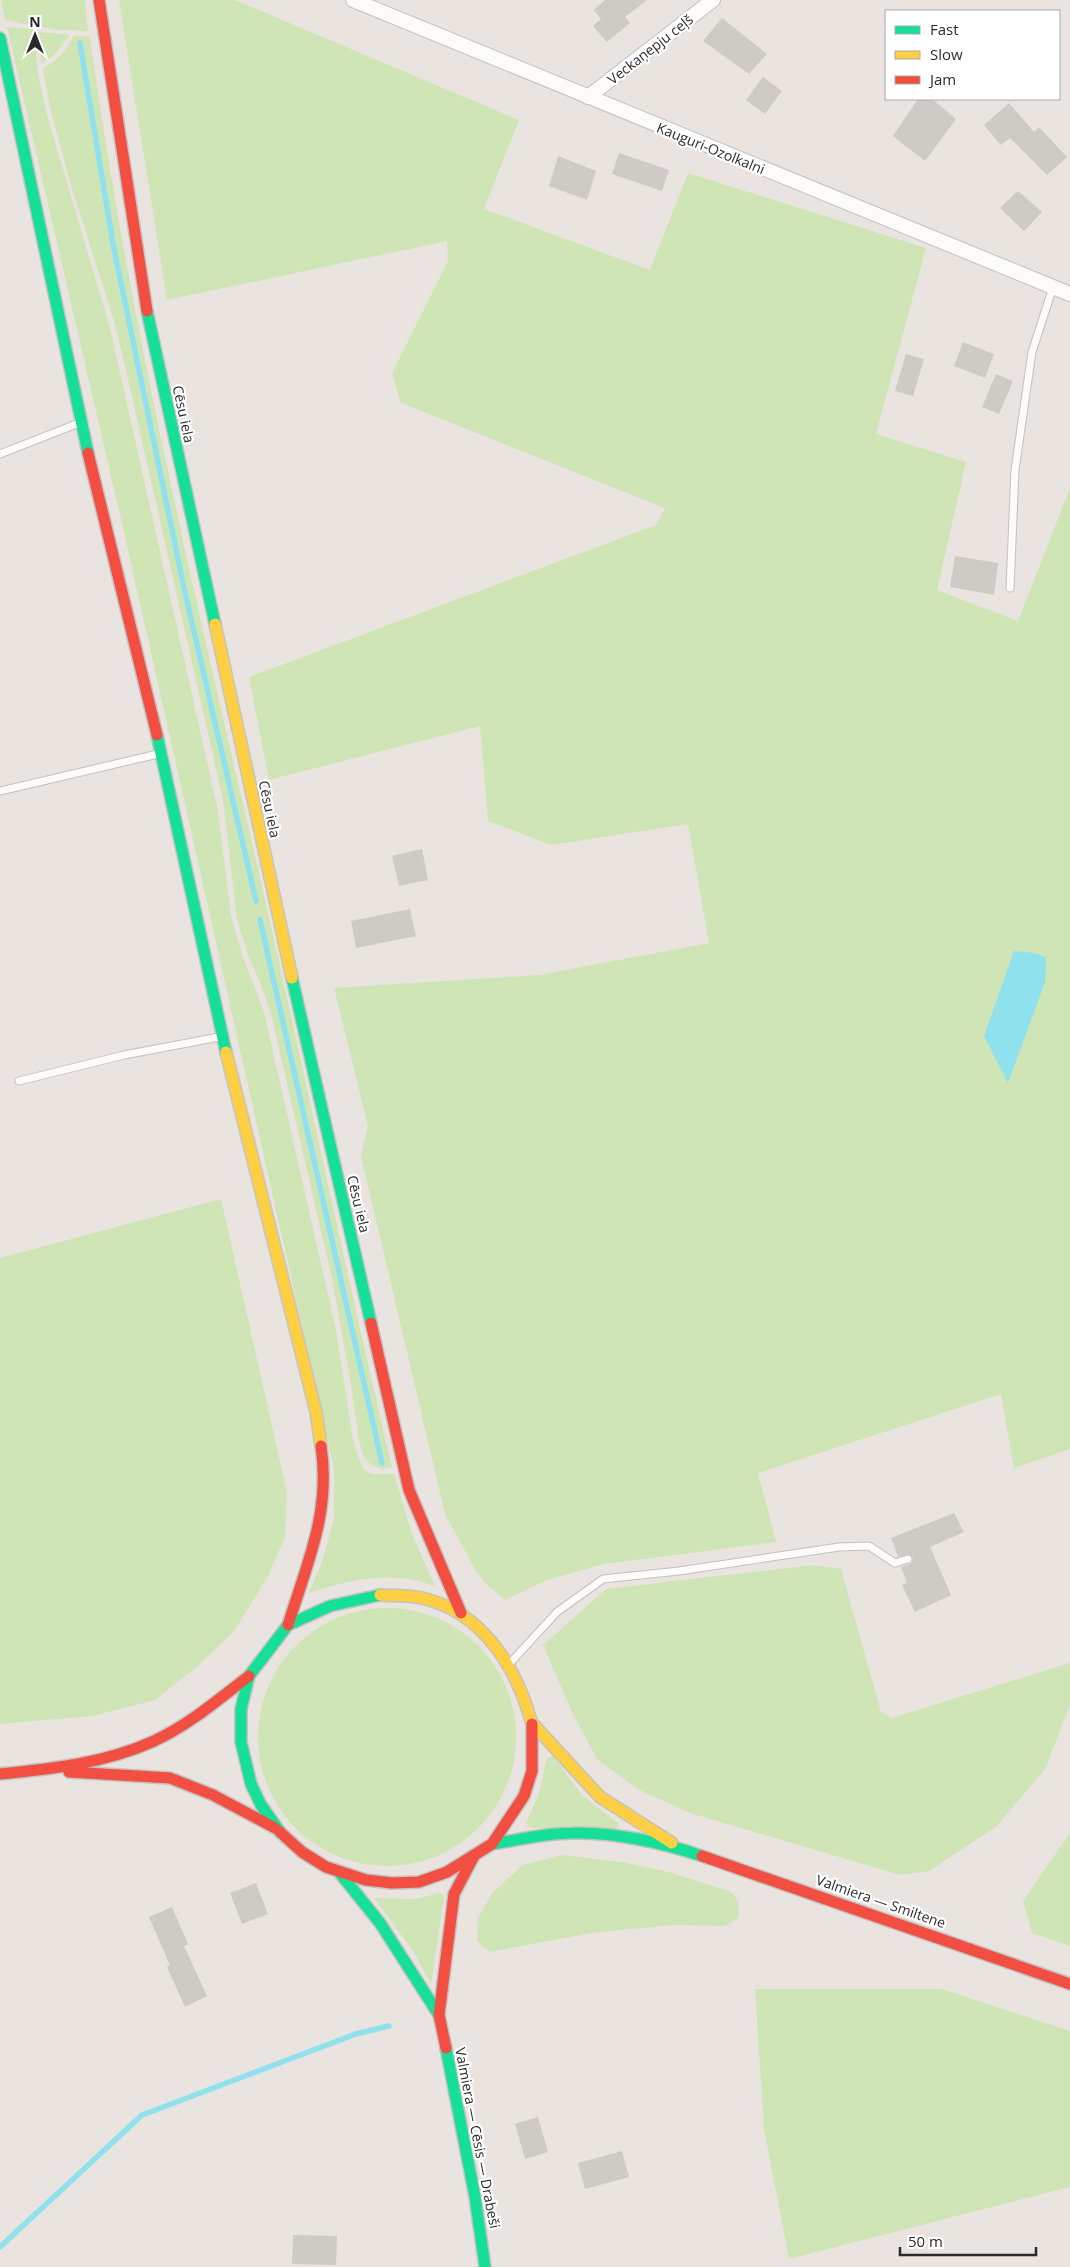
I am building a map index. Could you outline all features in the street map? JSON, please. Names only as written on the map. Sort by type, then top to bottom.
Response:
[{"type":"main road","name":"Cēsu iela","points":[[99,0],[142,287],[276,908],[409,1490],[461,1613]]},
{"type":"main road","points":[[0,38],[81,422],[161,753],[222,1036],[316,1412],[323,1458],[323,1504],[313,1553],[288,1625],[249,1676],[198,1715],[154,1741],[116,1754],[43,1770],[0,1774]]},
{"type":"main road","points":[[43,1770],[170,1778],[213,1796],[275,1828],[302,1852],[326,1867],[366,1880],[392,1883],[419,1882],[447,1872],[492,1844],[524,1796],[532,1771],[532,1723],[509,1664],[486,1634],[461,1613],[422,1598],[380,1595],[330,1606],[288,1625]]},
{"type":"main road","points":[[249,1676],[241,1709],[241,1742],[251,1784],[275,1828]]},
{"type":"main road","name":"Valmiera — Smiltene","points":[[532,1723],[600,1797],[682,1849]]},
{"type":"main road","name":"Valmiera — Smiltene","points":[[492,1844],[571,1833],[602,1834],[682,1849],[1070,1984]]},
{"type":"main road","points":[[439,2015],[454,1894],[475,1855]]},
{"type":"main road","points":[[339,1872],[389,1934],[439,2015]]},
{"type":"main road","name":"Valmiera — Cēsis — Drabeši","points":[[439,2015],[475,2198],[485,2267]]},
{"type":"street","name":"Kauguri-Ozolkalni","points":[[353,0],[588,98],[1070,294]]},
{"type":"street","name":"Veckaņepju ceļš","points":[[588,98],[713,0]]},
{"type":"lane","points":[[1010,588],[1016,460],[1032,352],[1053,287]]},
{"type":"lane","points":[[0,454],[81,422]]},
{"type":"lane","points":[[0,790],[161,753]]},
{"type":"lane","points":[[18,1081],[124,1055],[222,1036]]},
{"type":"lane","points":[[509,1664],[557,1612],[603,1579],[753,1561],[839,1547],[869,1546],[895,1563],[908,1560]]},
{"type":"green space","points":[[1,0],[85,0],[88,31],[57,30],[5,20]]},
{"type":"green space","points":[[119,0],[235,0],[519,120],[484,209],[650,270],[688,173],[926,248],[876,434],[966,462],[937,590],[1018,621],[1070,488],[1070,1449],[1014,1468],[1001,1394],[758,1473],[776,1542],[604,1564],[547,1580],[505,1600],[485,1583],[476,1571],[445,1514],[361,1156],[368,1126],[334,988],[539,975],[709,943],[688,824],[551,845],[488,821],[480,726],[269,780],[249,677],[656,525],[665,508],[401,403],[392,373],[448,261],[447,241],[167,300]]},
{"type":"green space","points":[[7,27],[34,29],[38,74],[47,115],[110,328],[218,811],[231,916],[243,957],[264,1012],[336,1330],[353,1440],[362,1468],[371,1474],[394,1474],[412,1534],[435,1586],[404,1578],[388,1577],[356,1580],[309,1593],[322,1562],[334,1519],[334,1469],[126,541]]},
{"type":"green space","points":[[39,32],[70,35],[54,55],[41,64]]},
{"type":"green space","points":[[74,35],[90,37],[124,251],[144,357],[189,569],[392,1467],[383,1469],[372,1466],[364,1457],[359,1441],[332,1279],[271,1014],[249,958],[237,919],[223,800],[130,388],[115,324],[70,182],[50,108],[43,69],[61,55]]},
{"type":"green space","points":[[221,1199],[287,1493],[285,1537],[269,1574],[235,1630],[197,1667],[155,1700],[93,1716],[0,1724],[0,1258]]},
{"type":"green space","points":[[815,1565],[841,1569],[881,1712],[891,1718],[1070,1663],[1070,1705],[1045,1769],[997,1826],[929,1871],[900,1875],[690,1813],[637,1789],[597,1759],[572,1712],[543,1645],[606,1589]]},
{"type":"green space","points":[[387,1608],[412,1611],[448,1623],[469,1637],[487,1655],[501,1676],[506,1688],[513,1712],[516,1737],[513,1762],[501,1798],[487,1819],[469,1837],[448,1851],[436,1856],[412,1863],[387,1866],[362,1863],[326,1851],[305,1837],[287,1819],[273,1798],[268,1786],[261,1762],[258,1737],[261,1712],[273,1676],[287,1655],[305,1637],[326,1623],[338,1618],[362,1611]]},
{"type":"green space","points":[[553,1756],[582,1795],[619,1824],[616,1829],[530,1828],[526,1823],[539,1793],[547,1758]]},
{"type":"green space","points":[[1070,1833],[1070,1946],[1032,1933],[1023,1901]]},
{"type":"green space","points":[[561,1855],[621,1862],[669,1872],[731,1892],[739,1902],[738,1918],[725,1926],[672,1925],[591,1933],[489,1952],[477,1941],[478,1918],[493,1892],[523,1865]]},
{"type":"green space","points":[[439,1893],[444,1898],[431,1984],[413,1951],[374,1898],[416,1899]]},
{"type":"green space","points":[[755,1989],[942,1989],[1070,2031],[1070,2187],[789,2259],[764,2129]]},
{"type":"water","points":[[1014,951],[1036,953],[1046,958],[1045,982],[1008,1083],[984,1036]]},
{"type":"building","points":[[605,0],[647,0],[625,17],[630,23],[607,42],[593,26],[601,19],[594,10]]},
{"type":"building","points":[[722,18],[767,54],[749,74],[703,41]]},
{"type":"building","points":[[763,77],[782,91],[765,114],[746,100]]},
{"type":"building","points":[[917,100],[933,100],[956,119],[925,161],[893,136]]},
{"type":"building","points":[[1009,103],[1034,132],[1039,127],[1067,157],[1047,175],[1010,138],[1001,145],[984,125]]},
{"type":"building","points":[[619,153],[669,170],[662,191],[612,174]]},
{"type":"building","points":[[558,156],[596,171],[587,200],[549,186]]},
{"type":"building","points":[[1018,191],[1042,212],[1024,231],[1000,208]]},
{"type":"building","points":[[963,342],[994,354],[985,378],[954,366]]},
{"type":"building","points":[[906,354],[924,359],[913,396],[895,391]]},
{"type":"building","points":[[996,374],[1013,381],[999,414],[982,407]]},
{"type":"building","points":[[955,556],[998,563],[994,595],[950,587]]},
{"type":"building","points":[[422,849],[428,880],[399,886],[392,856]]},
{"type":"building","points":[[410,909],[416,936],[356,948],[351,921]]},
{"type":"building","points":[[954,1513],[964,1532],[930,1547],[951,1595],[915,1612],[902,1585],[907,1583],[901,1567],[912,1563],[913,1557],[909,1554],[898,1557],[891,1538]]},
{"type":"building","points":[[256,1883],[268,1914],[242,1924],[230,1893]]},
{"type":"building","points":[[172,1907],[188,1944],[184,1946],[207,1996],[185,2007],[167,1967],[170,1965],[149,1917]]},
{"type":"building","points":[[538,2117],[548,2152],[525,2159],[515,2124]]},
{"type":"building","points":[[622,2151],[629,2177],[585,2189],[578,2163]]},
{"type":"building","points":[[293,2235],[337,2236],[336,2265],[292,2264]]},
{"type":"waterway","points":[[80,43],[113,244],[184,588],[256,901]]},
{"type":"waterway","points":[[260,920],[382,1463]]},
{"type":"waterway","points":[[0,2247],[142,2115],[356,2034],[389,2026]]},
{"type":"traffic: fast","points":[[0,38],[88,453]]},
{"type":"traffic: fast","points":[[147,311],[215,624]]},
{"type":"traffic: fast","points":[[157,735],[226,1052]]},
{"type":"traffic: fast","points":[[292,978],[371,1323]]},
{"type":"traffic: fast","points":[[280,1832],[261,1805],[251,1784],[241,1742],[241,1709],[249,1676],[288,1625],[330,1606],[380,1595]]},
{"type":"traffic: fast","points":[[492,1844],[553,1834],[589,1833],[639,1839],[702,1856]]},
{"type":"traffic: fast","points":[[339,1872],[380,1923],[439,2015]]},
{"type":"traffic: fast","points":[[446,2048],[475,2197],[485,2267]]},
{"type":"traffic: slow","points":[[215,624],[292,978]]},
{"type":"traffic: slow","points":[[226,1052],[316,1412],[321,1446]]},
{"type":"traffic: slow","points":[[380,1595],[417,1597],[444,1605],[480,1629],[507,1663],[517,1683],[532,1724]]},
{"type":"traffic: slow","points":[[532,1723],[600,1797],[672,1843]]},
{"type":"traffic: jam","points":[[99,0],[147,311]]},
{"type":"traffic: jam","points":[[88,453],[157,735]]},
{"type":"traffic: jam","points":[[371,1323],[409,1490],[461,1613]]},
{"type":"traffic: jam","points":[[288,1625],[309,1559],[320,1516],[323,1494],[321,1446]]},
{"type":"traffic: jam","points":[[0,1774],[78,1764],[136,1749],[167,1735],[203,1711],[249,1676]]},
{"type":"traffic: jam","points":[[280,1832],[302,1852],[326,1867],[366,1880],[392,1883],[419,1882],[447,1872],[492,1844],[524,1796],[532,1771],[532,1724]]},
{"type":"traffic: jam","points":[[69,1772],[170,1778],[213,1795],[275,1828]]},
{"type":"traffic: jam","points":[[446,2048],[439,2015],[454,1894],[474,1856]]},
{"type":"traffic: jam","points":[[702,1856],[1070,1984]]}]
